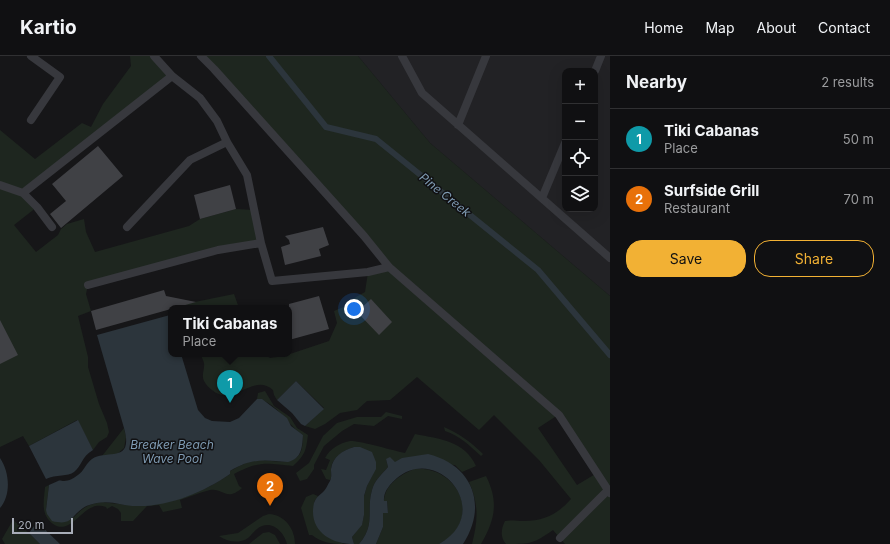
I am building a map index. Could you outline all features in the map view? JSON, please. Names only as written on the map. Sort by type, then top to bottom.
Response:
[{"type":"lane","points":[[31,56],[60,77],[32,120]]},
{"type":"lane","points":[[154,56],[172,76],[200,98],[217,121],[227,142],[247,175],[261,243],[272,281],[368,272],[389,267]]},
{"type":"lane","points":[[201,56],[364,236],[389,267],[559,415],[609,491],[560,538]]},
{"type":"lane","points":[[402,56],[422,93],[610,258]]},
{"type":"lane","points":[[458,125],[486,56]]},
{"type":"lane","points":[[597,68],[602,56]]},
{"type":"lane","points":[[23,193],[172,76]]},
{"type":"lane","points":[[127,227],[190,160],[227,142]]},
{"type":"lane","points":[[542,198],[562,150]]},
{"type":"lane","points":[[0,185],[23,193],[37,207],[52,227]]},
{"type":"lane","points":[[0,191],[10,188]]},
{"type":"lane","points":[[88,285],[218,250],[261,243]]},
{"type":"shaded area","points":[[130,56],[154,56],[172,76],[23,193],[37,207],[14,225],[36,252],[58,235],[61,229],[67,224],[84,219],[86,232],[95,252],[189,226],[200,219],[236,209],[254,210],[261,243],[88,285],[86,294],[91,311],[78,316],[88,357],[88,367],[99,404],[107,423],[109,432],[107,437],[99,442],[93,450],[77,420],[29,446],[23,436],[0,447],[0,130],[35,159],[82,123],[91,127],[103,104],[131,66]]},
{"type":"shaded area","points":[[201,56],[358,56],[430,143],[610,296],[610,544],[565,544],[553,530],[536,541],[521,544],[506,544],[502,533],[505,521],[531,521],[550,516],[561,509],[571,499],[539,460],[494,415],[479,430],[417,377],[390,400],[367,401],[357,410],[340,413],[315,429],[305,426],[324,408],[296,381],[277,400],[273,390],[265,386],[258,385],[228,395],[220,394],[211,389],[203,379],[204,363],[202,357],[292,357],[292,353],[329,341],[337,323],[334,311],[348,305],[347,302],[365,292],[368,272],[388,267]],"holes":[[[558,415],[597,473],[577,485],[538,428]]]},
{"type":"shaded area","points":[[358,56],[610,56],[610,296],[430,143]]},
{"type":"shaded area","points":[[234,294],[238,305],[185,305]]},
{"type":"shaded area","points":[[265,391],[274,406],[290,417],[297,428],[308,435],[304,452],[293,466],[262,464],[250,467],[234,474],[239,486],[242,488],[237,492],[225,494],[215,490],[206,491],[180,500],[182,508],[163,512],[159,505],[147,506],[133,521],[121,521],[121,513],[118,509],[112,506],[107,509],[106,507],[96,506],[88,509],[69,525],[64,527],[59,527],[53,524],[46,516],[44,512],[44,497],[45,487],[49,485],[46,510],[74,517],[87,506],[103,502],[137,505],[170,501],[200,491],[230,474],[230,471],[243,464],[256,460],[290,461],[296,458],[300,454],[303,435],[270,404],[257,399],[258,393]]},
{"type":"shaded area","points":[[386,412],[402,416],[402,419],[388,416],[374,426],[354,424],[342,431],[324,446],[314,465],[314,469],[307,479],[300,481],[296,473],[309,463],[323,436],[337,423],[357,417],[381,417]]},
{"type":"shaded area","points":[[444,427],[455,432],[483,454],[481,456],[460,438],[445,431]]},
{"type":"shaded area","points":[[124,428],[126,437],[124,448],[116,455],[102,456]]},
{"type":"shaded area","points":[[415,434],[451,442],[465,451],[476,466],[462,472],[455,465],[395,462],[386,459],[388,467],[376,481],[370,497],[369,524],[367,530],[359,544],[354,544],[352,537],[362,524],[364,515],[364,496],[373,474],[354,447],[341,453],[335,459],[331,466],[331,479],[326,479],[321,469],[326,470],[330,460],[325,458],[335,447],[350,441],[405,453]]},
{"type":"shaded area","points":[[414,469],[427,469],[438,473],[456,488],[461,499],[463,510],[461,521],[454,533],[439,544],[376,544],[383,527],[383,513],[388,513],[387,501],[384,502],[387,491],[394,481],[403,474]]},
{"type":"shaded area","points":[[486,476],[493,494],[494,511],[490,527],[481,544],[472,544],[476,520],[476,505],[469,482]]},
{"type":"shaded area","points":[[313,494],[318,496],[314,502],[332,539],[344,544],[327,542],[309,535],[301,508],[306,497]]},
{"type":"shaded area","points":[[269,514],[280,517],[288,524],[295,538],[295,544],[287,544],[284,536],[278,529],[271,525],[260,527],[248,538],[237,542],[226,540],[219,536],[238,533],[263,516]]},
{"type":"shaded area","points":[[13,520],[40,544],[5,544],[2,539]]},
{"type":"shaded area","points":[[269,532],[275,535],[280,544],[249,544],[263,533]]},
{"type":"water","name":"Breaker Beach Wave Pool","points":[[168,316],[168,357],[182,357],[198,410],[205,418],[212,421],[230,422],[239,418],[257,399],[262,399],[287,418],[291,426],[303,435],[302,448],[299,455],[288,462],[258,461],[245,464],[230,471],[230,474],[209,487],[173,501],[148,506],[131,506],[102,502],[85,507],[70,520],[63,522],[52,521],[46,510],[49,485],[75,477],[92,459],[98,456],[117,453],[122,451],[125,447],[126,439],[124,428],[97,335]]},
{"type":"water","points":[[296,381],[324,409],[305,426],[301,424],[292,413],[277,400]]},
{"type":"water","points":[[78,420],[93,450],[84,458],[79,467],[71,474],[54,476],[46,479],[29,446]]},
{"type":"water","points":[[354,447],[360,447],[372,452],[376,462],[376,469],[367,486],[364,496],[364,515],[362,525],[352,537],[354,544],[337,541],[323,534],[314,521],[313,513],[315,501],[325,490],[330,481],[332,464],[336,457],[342,452]]},
{"type":"water","points":[[428,454],[443,459],[456,467],[465,477],[472,489],[475,502],[474,515],[471,530],[463,544],[439,544],[455,531],[462,516],[461,500],[455,486],[444,475],[429,469],[413,470],[397,478],[392,483],[385,494],[384,501],[387,501],[388,513],[383,513],[383,527],[376,544],[359,544],[364,537],[369,524],[370,497],[374,484],[388,467],[386,459],[390,457],[395,462],[402,458]]},
{"type":"water","points":[[0,458],[6,470],[8,484],[4,503],[0,508]]},
{"type":"water","points":[[37,522],[60,544],[40,544],[29,533]]},
{"type":"building","points":[[98,146],[123,176],[61,228],[50,214],[66,201],[52,184]]},
{"type":"building","points":[[230,185],[236,209],[200,219],[194,195]]},
{"type":"building","points":[[323,227],[329,245],[319,249],[321,256],[285,265],[281,247],[290,244],[289,240],[285,236]]},
{"type":"building","points":[[164,290],[166,296],[196,302],[185,305],[168,305],[168,310],[96,330],[91,311]]},
{"type":"building","points":[[319,296],[329,329],[292,339],[292,305],[289,304]]},
{"type":"building","points":[[371,299],[392,322],[379,335],[357,312]]},
{"type":"building","points":[[0,320],[18,355],[0,364]]},
{"type":"waterway","name":"Pine Creek","points":[[269,56],[326,127],[376,139],[538,270],[610,355]]},
{"type":"place","name":"Tiki Cabanas","points":[[230,403]]},
{"type":"place","name":"Surfside Grill","points":[[270,506]]}]
